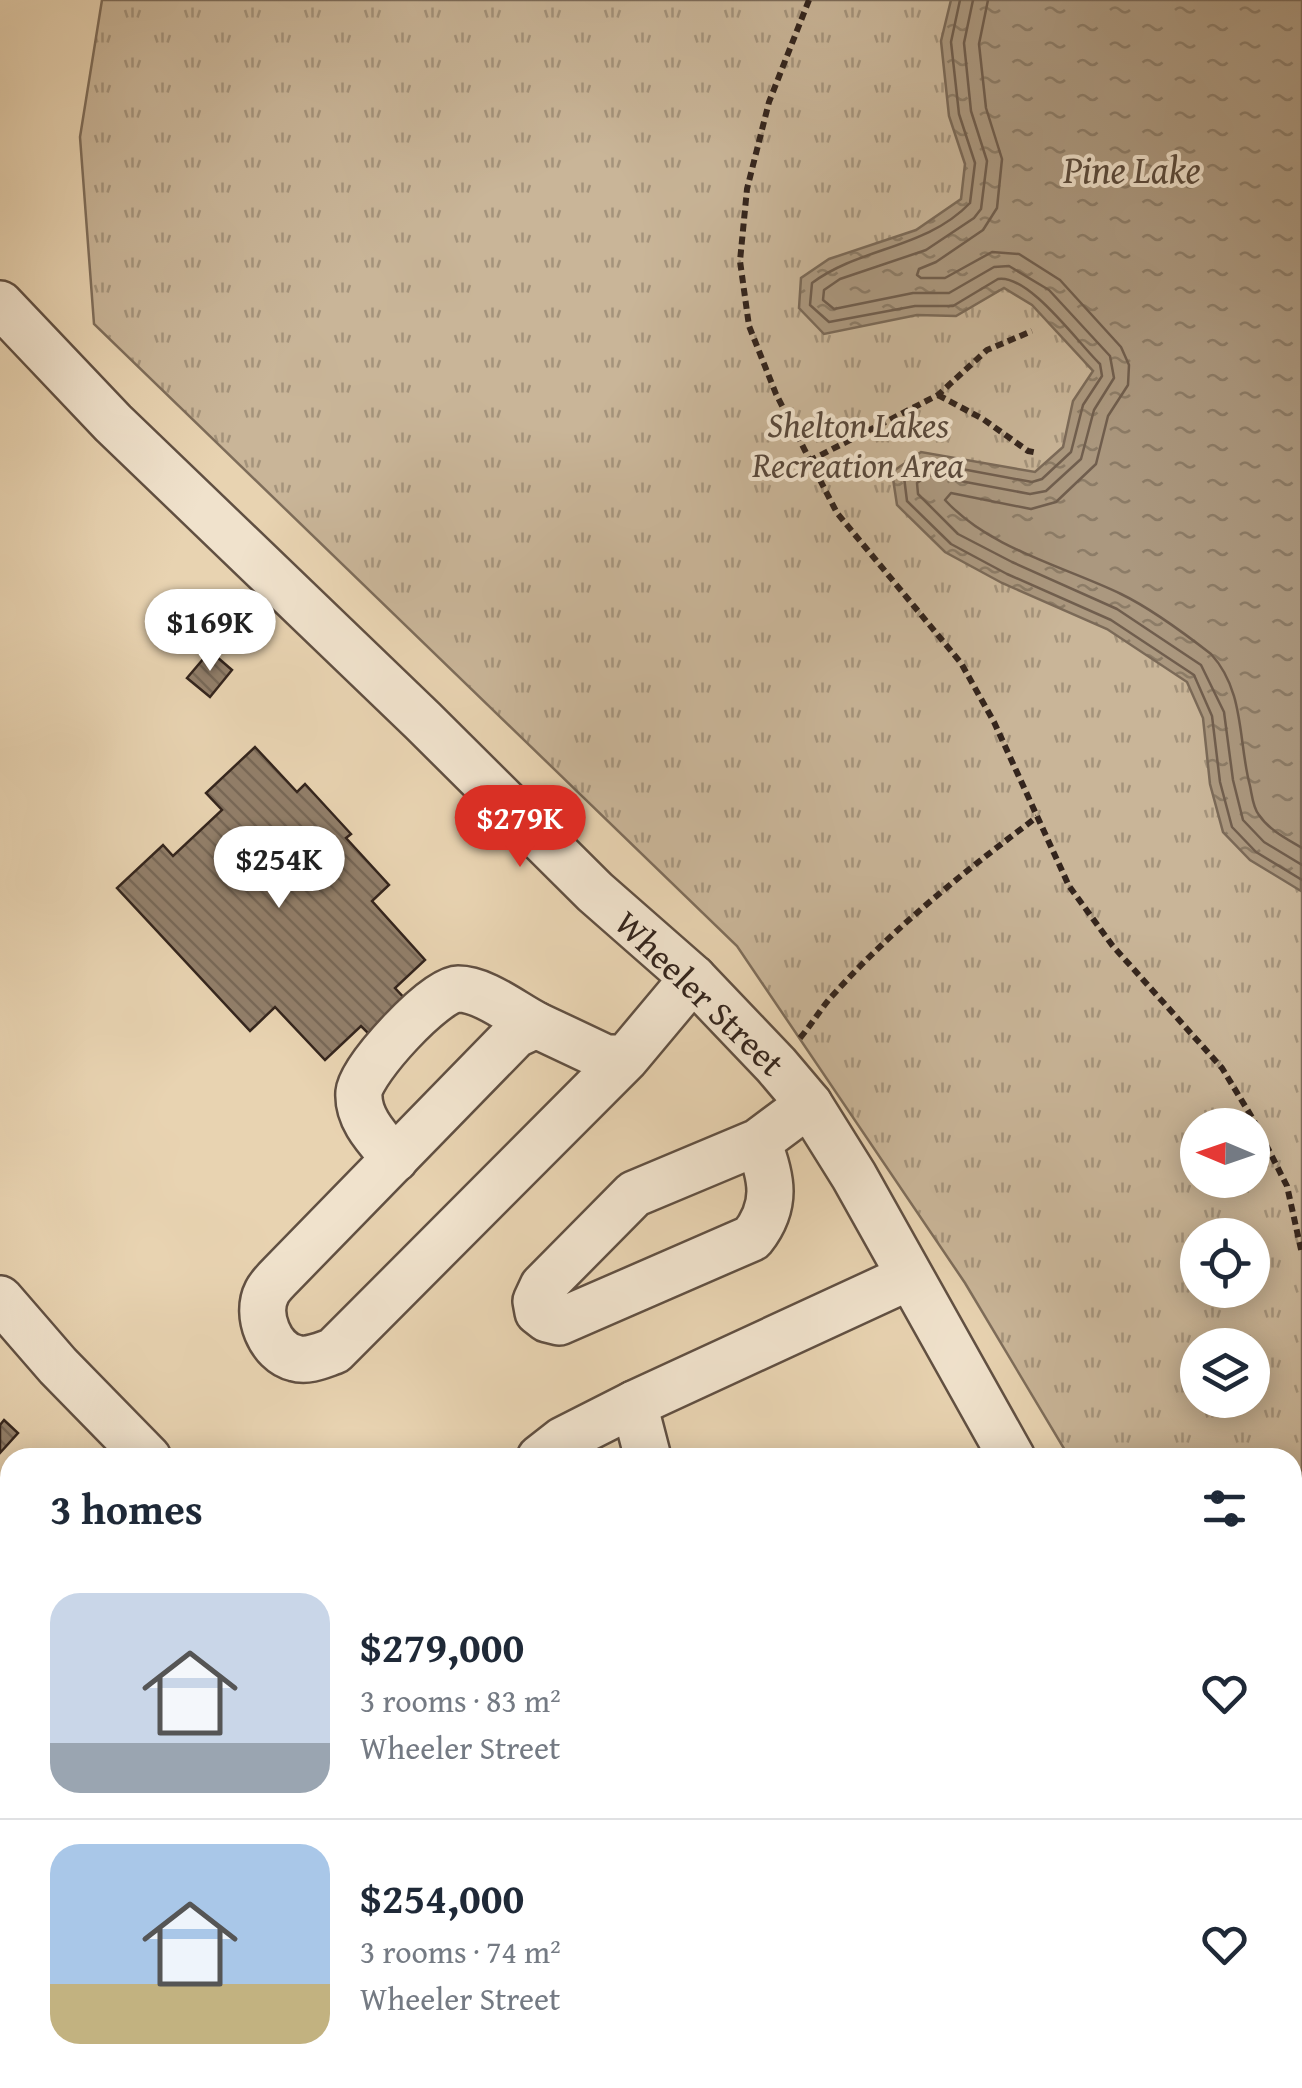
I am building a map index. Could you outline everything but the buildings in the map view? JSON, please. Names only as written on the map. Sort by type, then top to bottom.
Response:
[{"type":"street","name":"Wheeler Street","points":[[0,304],[112,423],[595,892],[693,978],[776,1065],[809,1104],[1006,1448]]},
{"type":"street","points":[[536,1025],[515,1035],[266,1294],[262,1311],[266,1328],[282,1352],[305,1360],[334,1351],[626,1058],[693,978]]},
{"type":"street","points":[[395,1159],[371,1131],[361,1110],[359,1093],[364,1074],[445,993],[458,989],[478,994],[606,1058],[626,1058]]},
{"type":"street","points":[[758,1142],[770,1172],[770,1204],[763,1224],[752,1238],[559,1322],[538,1312],[536,1300],[543,1286],[634,1194],[758,1142],[809,1104]]},
{"type":"street","points":[[552,1448],[634,1404],[909,1277]]},
{"type":"street","points":[[0,1299],[58,1366],[138,1448]]},
{"type":"street","points":[[634,1404],[645,1448]]},
{"type":"path","points":[[809,0],[769,102],[748,189],[740,261],[749,326],[776,394],[836,513],[961,663],[994,722],[1069,886],[1112,944],[1222,1068],[1254,1120],[1287,1186],[1302,1254]]},
{"type":"path","points":[[809,462],[938,395],[987,350],[1032,331]]},
{"type":"path","points":[[938,395],[983,419],[1028,451],[1038,453]]},
{"type":"path","points":[[776,1065],[831,996],[879,949],[972,866],[1037,818]]},
{"type":"green space","name":"Shelton Lakes Recreation Area","points":[[102,0],[1302,0],[1302,1448],[1064,1448],[965,1283],[737,946],[94,324],[80,137]]},
{"type":"water","name":"Pine Lake","points":[[951,0],[1302,0],[1301,891],[1250,860],[1223,832],[1210,784],[1203,718],[1187,682],[1107,629],[1002,583],[945,552],[897,505],[892,472],[921,452],[1035,472],[1063,447],[1073,401],[1093,371],[1032,305],[1004,288],[956,316],[917,315],[824,334],[799,308],[801,278],[829,259],[916,230],[961,199],[965,164],[949,116],[941,41]]}]
